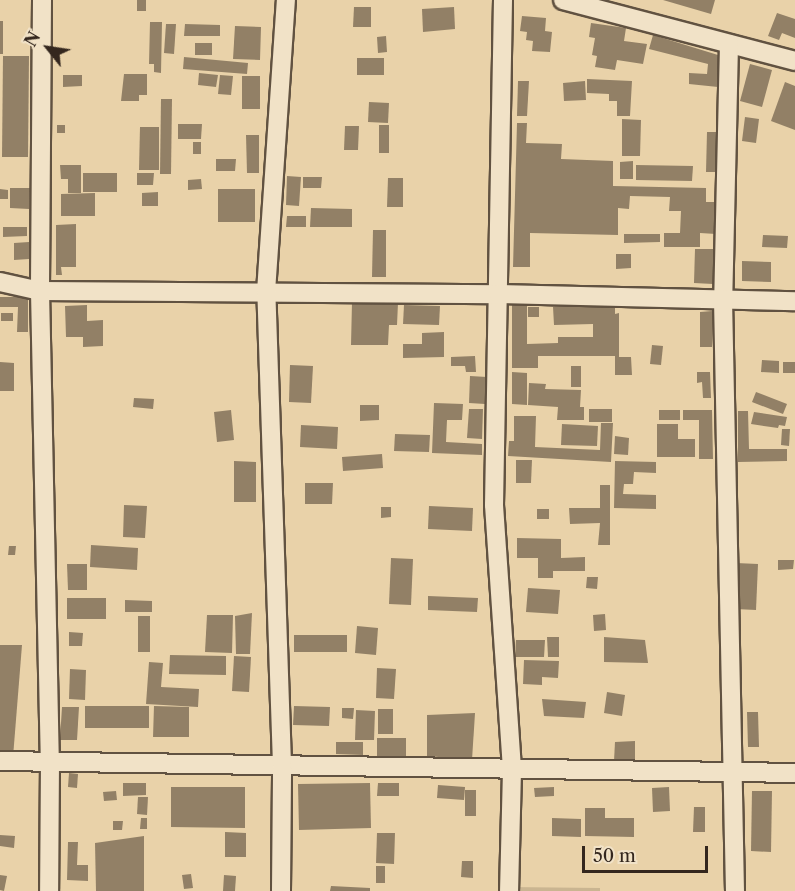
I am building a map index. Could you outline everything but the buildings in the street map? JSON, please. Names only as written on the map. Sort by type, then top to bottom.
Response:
[{"type":"street","points":[[42,0],[40,291],[50,762],[49,891]]},
{"type":"street","points":[[281,891],[282,765],[266,292],[286,0]]},
{"type":"street","points":[[503,0],[494,505],[512,770],[509,891]]},
{"type":"street","points":[[563,0],[795,61]]},
{"type":"street","points":[[729,44],[723,299],[735,771],[735,891]]},
{"type":"street","points":[[0,282],[40,291],[499,294],[795,301]]},
{"type":"street","points":[[0,761],[795,773]]},
{"type":"shaded area","points":[[500,887],[600,888],[600,891],[500,891]]}]
